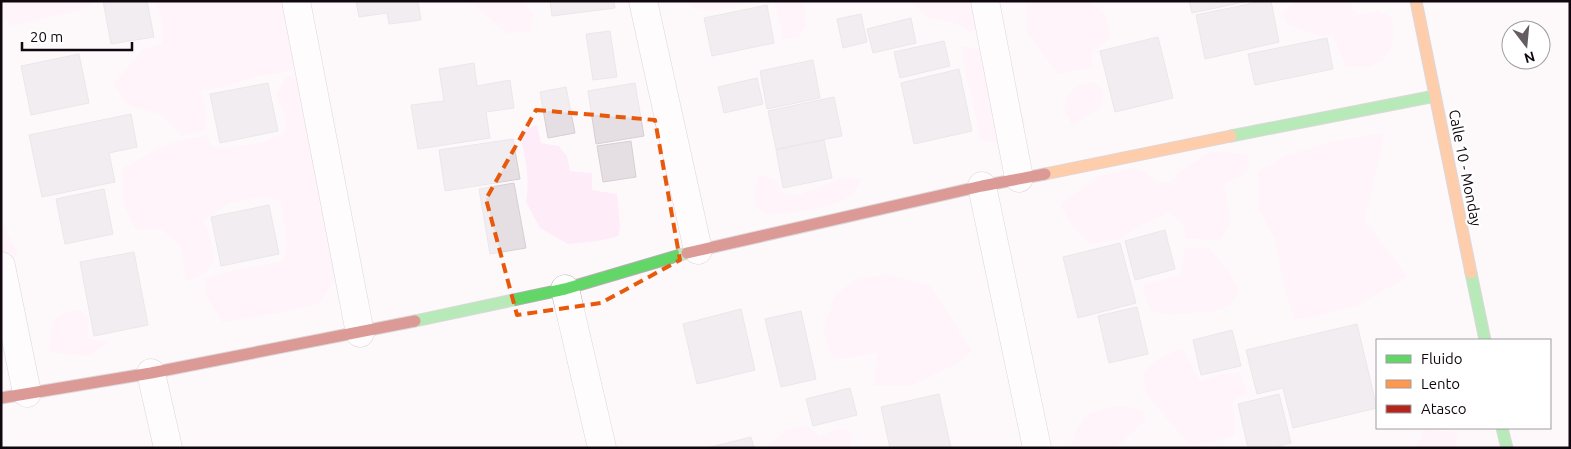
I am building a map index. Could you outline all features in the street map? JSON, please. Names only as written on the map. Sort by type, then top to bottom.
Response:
[{"type":"street","points":[[296,1],[360,333]]},
{"type":"street","points":[[643,1],[698,250]]},
{"type":"street","points":[[985,1],[1019,178]]},
{"type":"street","name":"Calle 10 - Monday","points":[[1416,1],[1485,339]]},
{"type":"street","points":[[1,266],[14,396],[152,373],[360,333],[565,289],[698,250],[982,186],[1435,96]]},
{"type":"street","points":[[982,186],[1037,448]]},
{"type":"street","points":[[565,289],[602,448]]},
{"type":"street","points":[[152,373],[168,448]]},
{"type":"street","points":[[1502,429],[1506,448]]},
{"type":"highlighted area","points":[[536,110],[655,120],[680,260],[601,303],[517,315],[486,199]]},
{"type":"shaded area","points":[[1,1],[95,2],[78,11],[11,26],[1,11]]},
{"type":"shaded area","points":[[155,1],[286,1],[306,68],[255,77],[227,86],[202,91],[207,117],[206,130],[182,136],[159,114],[130,106],[113,85],[142,50],[162,43],[162,24]]},
{"type":"shaded area","points":[[465,1],[524,1],[534,14],[529,32],[506,33],[481,11]]},
{"type":"shaded area","points":[[690,1],[756,1],[709,11],[691,7]]},
{"type":"shaded area","points":[[762,1],[804,1],[807,25],[798,38],[781,40],[781,26],[774,3]]},
{"type":"shaded area","points":[[913,1],[997,1],[984,28],[970,32],[953,22],[930,18],[913,4]]},
{"type":"shaded area","points":[[1026,1],[1090,1],[1104,12],[1111,38],[1092,51],[1092,68],[1058,74],[1026,31]]},
{"type":"shaded area","points":[[1294,1],[1354,1],[1352,8],[1357,14],[1378,11],[1392,17],[1393,34],[1391,48],[1383,60],[1376,64],[1366,67],[1346,67],[1333,36],[1320,36],[1288,25],[1283,13]]},
{"type":"shaded area","points":[[961,47],[990,48],[1002,58],[1014,74],[1019,102],[1026,125],[1011,142],[1000,143],[980,140]]},
{"type":"shaded area","points":[[310,74],[343,261],[333,283],[320,303],[271,315],[222,322],[206,295],[204,279],[226,272],[284,261],[287,242],[280,201],[264,197],[230,203],[203,221],[211,238],[214,261],[205,273],[186,282],[180,246],[161,229],[135,229],[123,200],[123,168],[158,148],[182,140],[206,135],[211,145],[224,148],[260,143],[282,134],[286,128],[283,112],[276,95],[286,76]]},
{"type":"shaded area","points":[[1093,82],[1104,91],[1101,108],[1072,125],[1064,108],[1065,99],[1077,86]]},
{"type":"shaded area","points":[[537,125],[541,143],[559,146],[567,156],[570,171],[592,173],[592,190],[617,194],[620,225],[619,236],[599,241],[568,244],[540,228],[526,202],[527,175],[519,131]]},
{"type":"shaded area","points":[[1385,133],[1365,220],[1408,277],[1357,305],[1316,317],[1294,320],[1281,275],[1275,240],[1258,208],[1258,171],[1287,155],[1338,140]]},
{"type":"shaded area","points":[[1210,152],[1247,153],[1250,168],[1238,178],[1224,184],[1231,221],[1221,240],[1185,239],[1183,224],[1170,213],[1139,226],[1121,239],[1090,244],[1074,229],[1060,204],[1098,177],[1129,168],[1140,169],[1158,183],[1171,182],[1180,171]]},
{"type":"shaded area","points":[[758,174],[776,180],[783,194],[798,195],[844,177],[862,179],[856,191],[843,201],[798,212],[770,214],[757,209],[754,198]]},
{"type":"shaded area","points":[[1,210],[3,223],[18,255],[1,273]]},
{"type":"shaded area","points":[[1184,248],[1209,248],[1229,272],[1239,291],[1230,306],[1211,312],[1168,314],[1151,311],[1142,285],[1181,274]]},
{"type":"shaded area","points":[[886,274],[931,286],[972,351],[959,363],[912,385],[873,385],[878,353],[833,360],[823,330],[835,295],[855,280]]},
{"type":"shaded area","points":[[69,311],[82,311],[89,320],[87,338],[110,342],[88,356],[48,351],[53,320]]},
{"type":"shaded area","points":[[1182,348],[1200,381],[1221,374],[1240,372],[1248,393],[1233,401],[1235,436],[1212,443],[1190,444],[1145,392],[1143,373],[1156,360]]},
{"type":"shaded area","points":[[1113,406],[1142,409],[1146,419],[1114,448],[1070,448],[1076,431],[1086,415]]},
{"type":"shaded area","points":[[806,425],[820,436],[839,428],[852,432],[850,448],[770,448],[768,446],[786,430]]},
{"type":"shaded area","points":[[1424,429],[1457,433],[1456,448],[1416,448]]},
{"type":"building","points":[[103,1],[147,1],[154,37],[111,44]]},
{"type":"building","points":[[356,1],[418,1],[421,20],[389,24],[387,13],[359,17]]},
{"type":"building","points":[[550,1],[614,1],[615,8],[552,16]]},
{"type":"building","points":[[1189,1],[1249,1],[1192,13]]},
{"type":"building","points":[[1271,1],[1279,42],[1205,59],[1196,15]]},
{"type":"building","points":[[767,5],[774,43],[712,56],[704,18]]},
{"type":"building","points":[[861,14],[867,42],[843,48],[837,19]]},
{"type":"building","points":[[911,18],[916,43],[873,53],[867,29]]},
{"type":"building","points":[[610,31],[617,77],[593,80],[586,34]]},
{"type":"building","points":[[1158,37],[1173,98],[1115,112],[1100,51]]},
{"type":"building","points":[[1327,38],[1333,69],[1255,85],[1248,54]]},
{"type":"building","points":[[944,41],[950,66],[900,78],[894,52]]},
{"type":"building","points":[[79,54],[89,103],[31,115],[21,66]]},
{"type":"building","points":[[813,60],[820,98],[767,109],[760,71]]},
{"type":"building","points":[[474,63],[477,86],[510,80],[514,108],[486,112],[490,138],[418,149],[411,105],[444,101],[439,69]]},
{"type":"building","points":[[959,69],[972,131],[914,144],[901,83]]},
{"type":"building","points":[[757,78],[763,104],[724,113],[718,87]]},
{"type":"building","points":[[268,83],[278,131],[220,143],[210,94]]},
{"type":"building","points":[[635,83],[644,136],[596,144],[588,91]]},
{"type":"building","points":[[566,87],[575,133],[548,138],[540,92]]},
{"type":"building","points":[[834,97],[842,136],[776,149],[768,111]]},
{"type":"building","points":[[131,114],[137,147],[109,153],[115,182],[42,197],[29,135]]},
{"type":"building","points":[[513,139],[520,179],[445,191],[439,150]]},
{"type":"building","points":[[824,140],[832,178],[783,188],[776,150]]},
{"type":"building","points":[[631,141],[636,177],[603,182],[597,146]]},
{"type":"building","points":[[514,183],[526,248],[490,254],[479,189]]},
{"type":"building","points":[[104,189],[113,234],[65,244],[56,199]]},
{"type":"building","points":[[269,205],[279,254],[221,266],[211,217]]},
{"type":"building","points":[[1165,230],[1175,269],[1135,280],[1125,241]]},
{"type":"building","points":[[1120,243],[1136,303],[1078,318],[1063,257]]},
{"type":"building","points":[[134,252],[148,325],[94,336],[80,262]]},
{"type":"building","points":[[1137,307],[1148,354],[1109,363],[1098,316]]},
{"type":"building","points":[[741,309],[755,370],[697,384],[683,324]]},
{"type":"building","points":[[801,311],[816,379],[781,387],[765,319]]},
{"type":"building","points":[[1357,324],[1376,408],[1293,428],[1283,388],[1257,394],[1246,350]]},
{"type":"building","points":[[1232,330],[1241,366],[1201,375],[1193,340]]},
{"type":"building","points":[[850,388],[857,415],[813,426],[806,399]]},
{"type":"building","points":[[939,394],[951,448],[890,448],[881,407]]},
{"type":"building","points":[[1279,394],[1291,443],[1272,448],[1248,448],[1238,404]]},
{"type":"building","points":[[751,437],[754,448],[707,448]]},
{"type":"traffic: fast","points":[[1231,136],[1435,96]]},
{"type":"traffic: fast","points":[[415,321],[565,289],[687,253]]},
{"type":"traffic: fast","points":[[1471,273],[1485,339]]},
{"type":"traffic: fast","points":[[1502,429],[1507,448]]},
{"type":"traffic: slow","points":[[1416,1],[1471,273]]},
{"type":"traffic: slow","points":[[1045,174],[1231,136]]},
{"type":"traffic: jam","points":[[687,253],[982,186],[1045,174]]},
{"type":"traffic: jam","points":[[1,398],[151,373],[415,321]]}]
